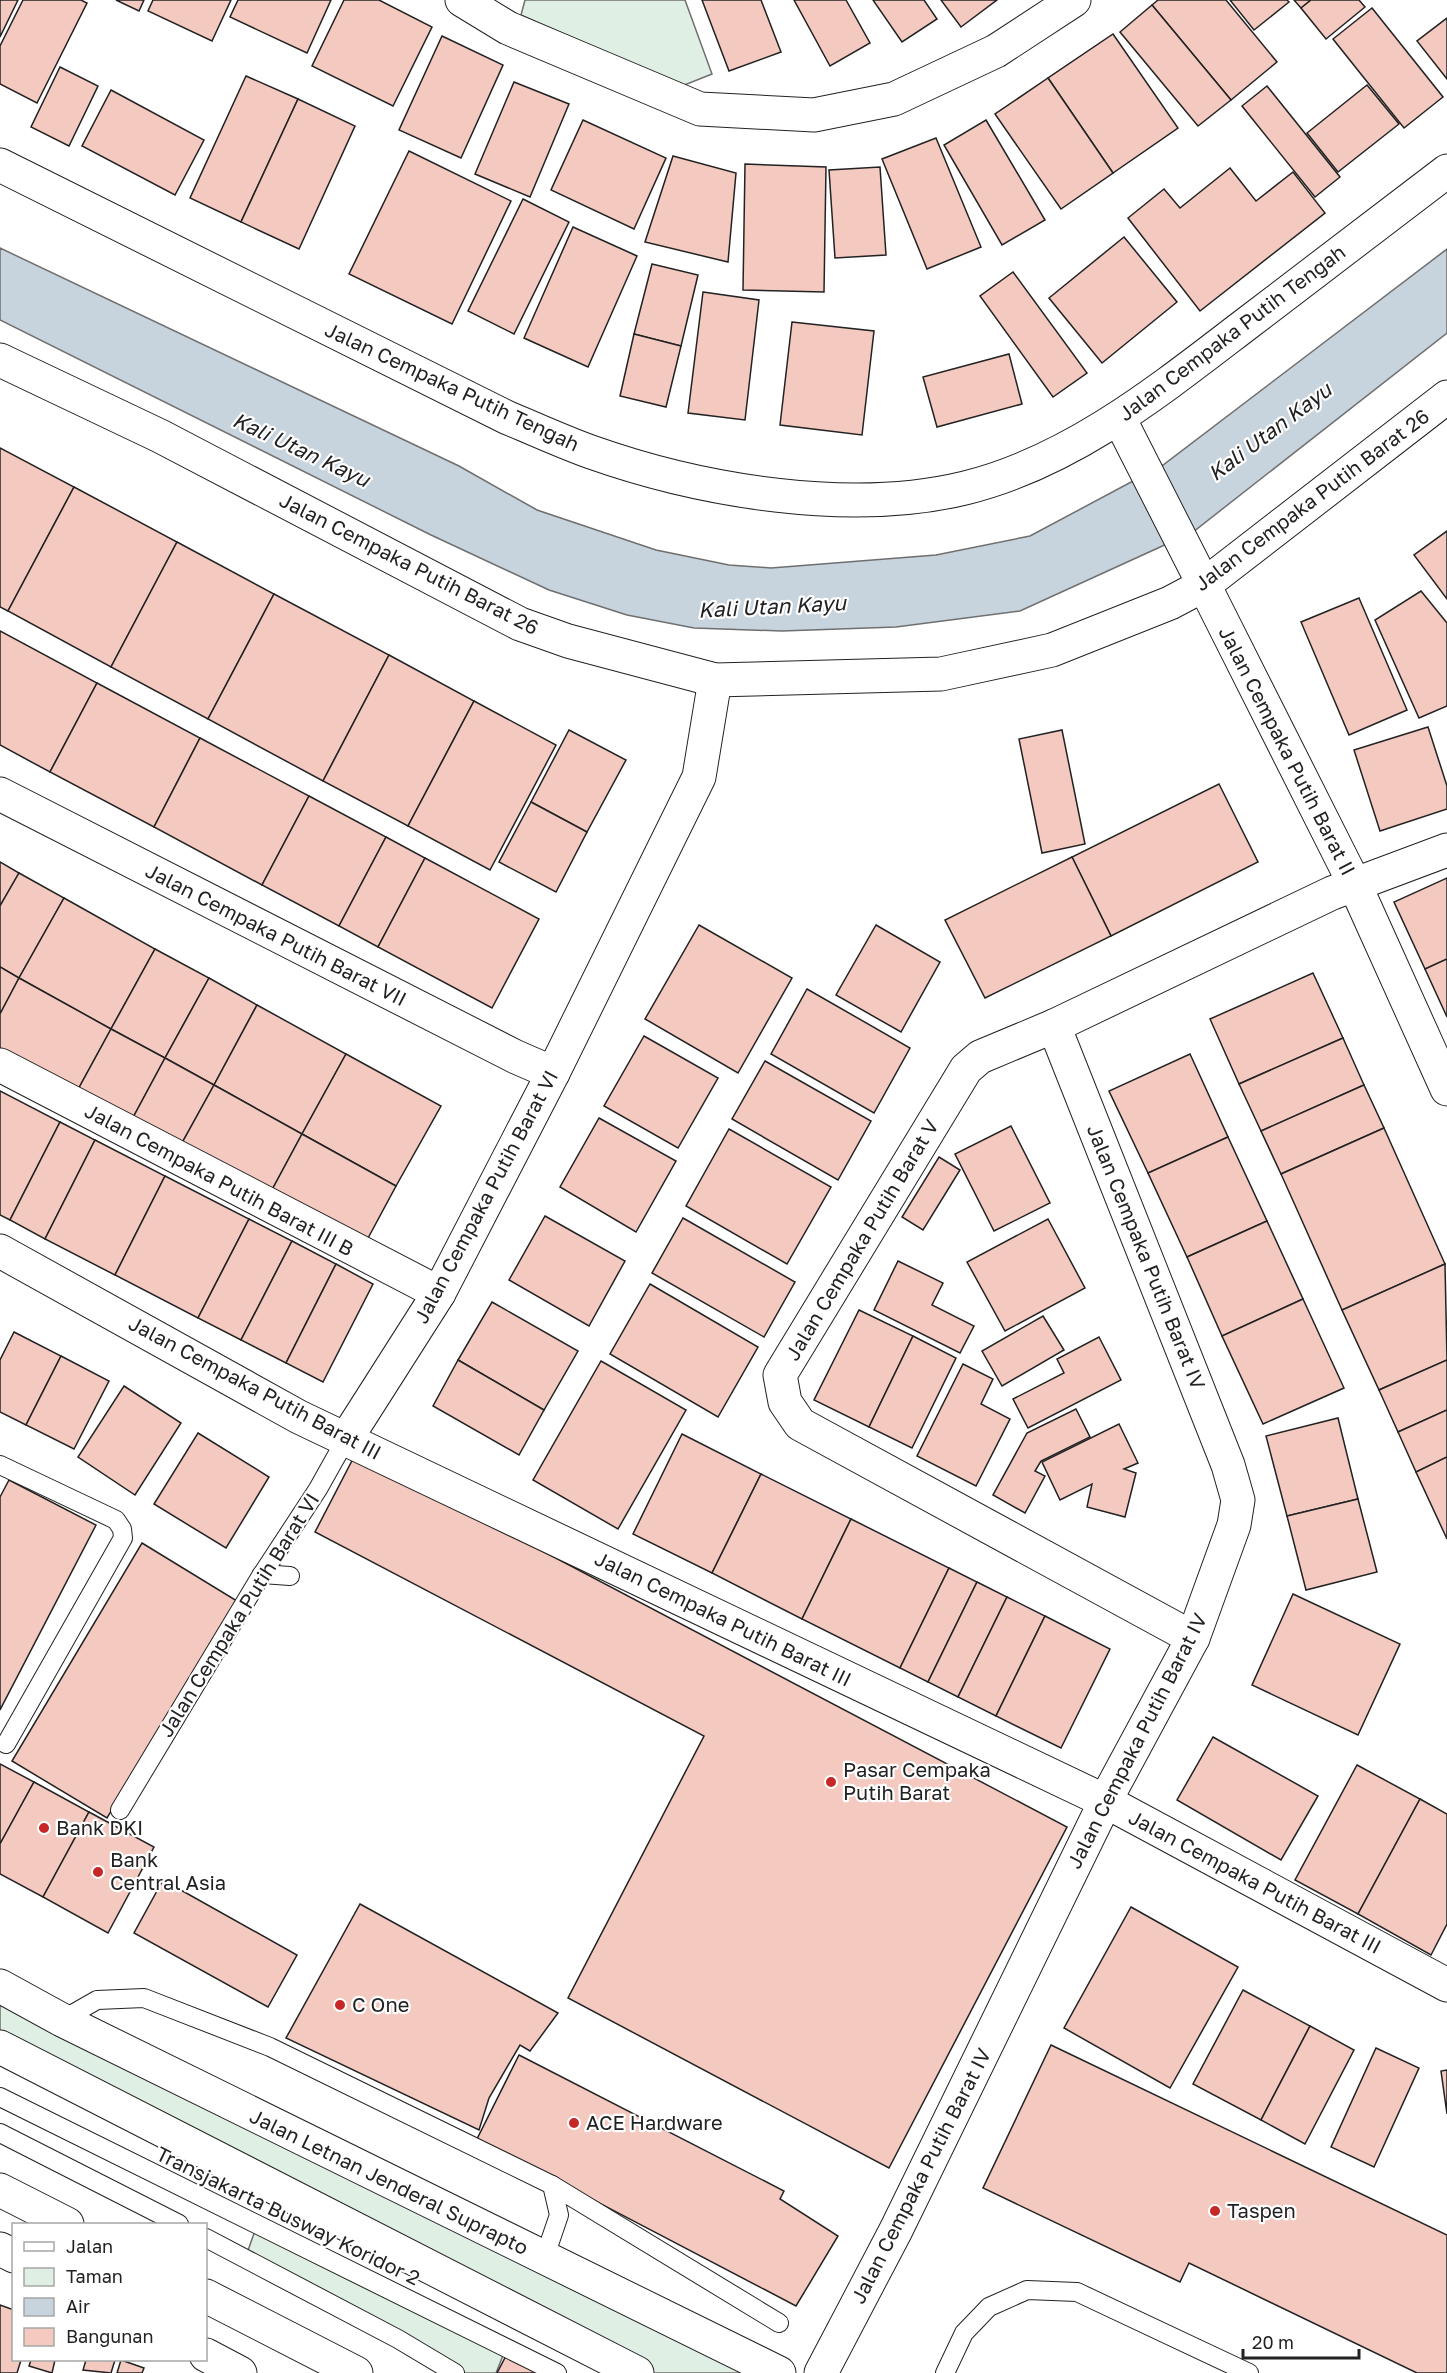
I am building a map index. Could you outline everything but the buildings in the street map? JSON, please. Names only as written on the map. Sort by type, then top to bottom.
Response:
[{"type":"street","points":[[462,0],[508,28],[700,109],[814,115],[894,99],[996,51],[1074,0]]},
{"type":"street","name":"Jalan Cempaka Putih Tengah","points":[[0,165],[508,418],[591,452],[687,480],[829,499],[908,499],[966,488],[1029,466],[1119,418],[1447,171]]},
{"type":"street","name":"Jalan Cempaka Putih Barat 26","points":[[0,360],[160,436],[520,624],[568,641],[715,680],[941,674],[1052,650],[1170,603],[1199,575],[1447,397]]},
{"type":"street","name":"Jalan Cempaka Putih Barat II","points":[[1119,418],[1355,885],[1447,1089]]},
{"type":"street","name":"Jalan Cempaka Putih Barat VI","points":[[346,1439],[439,1293],[553,1073],[699,777],[715,680]]},
{"type":"street","name":"Jalan Cempaka Putih Barat VII","points":[[0,794],[516,1057],[553,1073]]},
{"type":"street","points":[[1054,1026],[1332,893],[1447,850]]},
{"type":"street","name":"Jalan Cempaka Putih Barat V","points":[[1054,1026],[980,1057],[966,1070],[780,1375],[785,1402],[800,1424],[1193,1638]]},
{"type":"street","name":"Jalan Cempaka Putih Barat IV","points":[[820,2373],[896,2230],[1105,1802],[1193,1638],[1234,1525],[1238,1500],[1228,1465],[1054,1026]]},
{"type":"street","name":"Jalan Cempaka Putih Barat III B","points":[[0,1065],[439,1293]]},
{"type":"street","name":"Jalan Cempaka Putih Barat III","points":[[0,1251],[299,1417],[1105,1802],[1447,1985]]},
{"type":"street","name":"Jalan Letnan Jenderal Suprapto","points":[[0,1986],[544,2259],[779,2373]]},
{"type":"street","points":[[0,2048],[637,2373]]},
{"type":"street","points":[[0,2190],[65,2223]]},
{"type":"street","points":[[207,2297],[356,2373]]},
{"type":"street","points":[[207,2356],[240,2373]]},
{"type":"lane","name":"Jalan Cempaka Putih Barat VI","points":[[120,1810],[262,1574],[318,1489],[346,1439]]},
{"type":"lane","points":[[0,1465],[116,1520],[122,1529],[123,1538],[6,1744]]},
{"type":"lane","points":[[262,1574],[290,1576]]},
{"type":"lane","points":[[62,2019],[97,2000],[144,1998],[270,2047],[552,2185],[779,2323]]},
{"type":"lane","name":"Transjakarta Busway Koridor 2","points":[[0,2097],[557,2373]]},
{"type":"lane","points":[[0,2133],[177,2223]]},
{"type":"lane","points":[[544,2259],[559,2215],[552,2185]]},
{"type":"lane","points":[[207,2239],[371,2325],[454,2373]]},
{"type":"lane","points":[[945,2373],[964,2333],[989,2307],[1027,2290],[1077,2292],[1249,2373]]},
{"type":"green space","points":[[525,0],[685,0],[712,74],[682,86],[521,15]]},
{"type":"green space","points":[[0,1988],[777,2373],[637,2373],[0,2046]]},
{"type":"green space","points":[[257,2225],[506,2348],[496,2373],[453,2373],[245,2259]]},
{"type":"water","name":"Kali Utan Kayu","points":[[0,248],[459,466],[537,510],[656,550],[729,565],[771,568],[936,555],[1030,536],[1163,465],[1447,249],[1447,333],[1193,532],[1020,611],[896,627],[782,631],[694,628],[627,615],[549,590],[431,535],[0,320]]},
{"type":"place","name":"Pasar Cempaka Putih Barat","points":[[831,1782]]},
{"type":"place","name":"Bank DKI","points":[[44,1828]]},
{"type":"place","name":"Bank Central Asia","points":[[98,1872]]},
{"type":"place","name":"C One","points":[[340,2005]]},
{"type":"place","name":"ACE Hardware","points":[[574,2123]]},
{"type":"place","name":"Taspen","points":[[1215,2211]]}]
